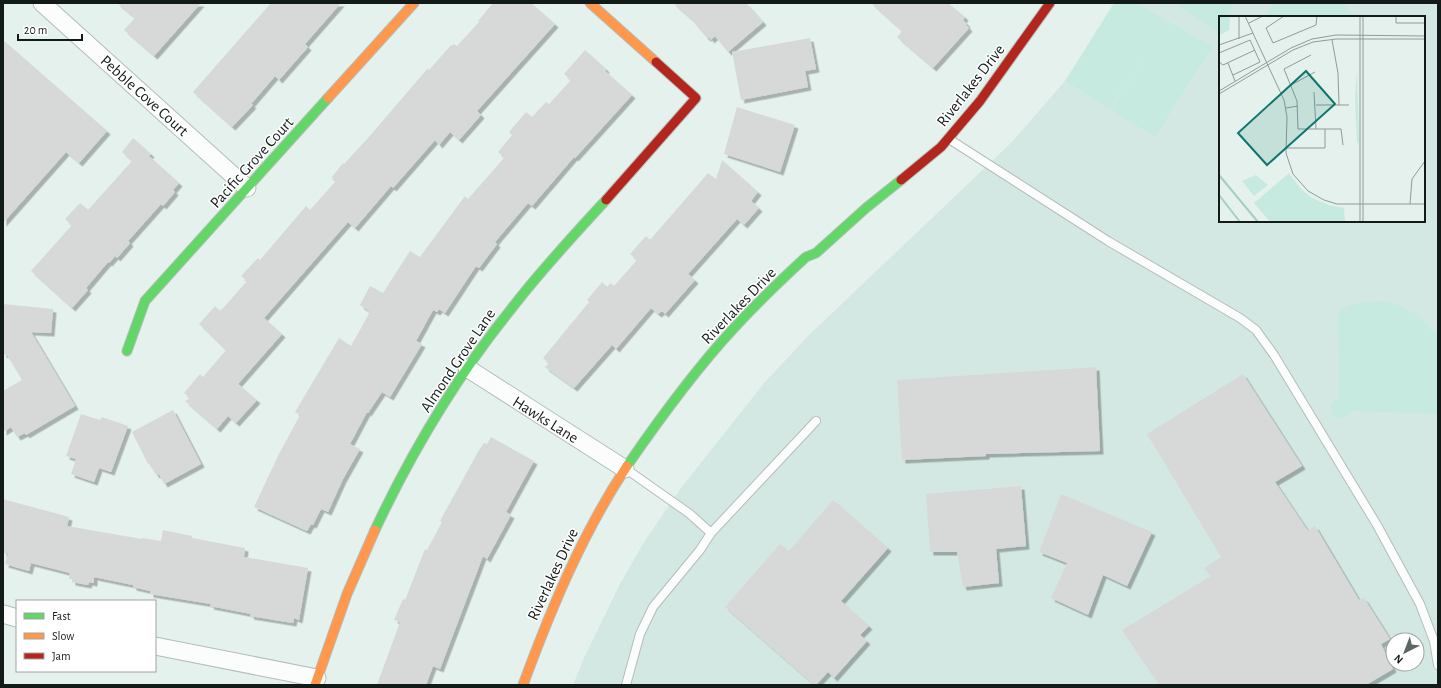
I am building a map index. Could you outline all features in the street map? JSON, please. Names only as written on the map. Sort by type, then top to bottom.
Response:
[{"type":"street","name":"Pebble Cove Court","points":[[42,3],[247,188]]},
{"type":"street","name":"Pacific Grove Court","points":[[127,351],[145,302],[414,3]]},
{"type":"street","name":"Almond Grove Lane","points":[[316,682],[354,577],[388,503],[426,432],[467,368],[487,339],[536,276],[696,98],[590,3]]},
{"type":"street","name":"Riverlakes Drive","points":[[523,685],[534,653],[560,590],[590,528],[625,469],[657,421],[710,354],[757,304],[806,257],[816,254],[866,208],[941,147],[980,101],[1049,3]]},
{"type":"street","name":"Hawks Lane","points":[[467,368],[625,469]]},
{"type":"street","points":[[3,614],[16,618]]},
{"type":"street","points":[[156,646],[316,682]]},
{"type":"lane","points":[[948,138],[1108,241],[1240,318],[1256,330],[1274,355],[1377,525],[1420,604],[1434,641],[1438,665]]},
{"type":"lane","points":[[626,685],[640,634],[653,607],[700,550],[711,533],[816,421]]},
{"type":"lane","points":[[625,469],[690,514],[711,533]]},
{"type":"shaded area","points":[[1114,3],[1137,3],[1212,47],[1155,137],[1111,110],[1147,53],[1110,109],[1065,81]]},
{"type":"shaded area","points":[[1124,3],[1438,3],[1438,685],[573,685],[584,658],[620,584],[644,542],[681,488],[765,382],[809,335],[1012,142],[1071,74]]},
{"type":"shaded area","points":[[1174,3],[1235,3],[1227,16],[1219,16],[1219,29],[1217,32]]},
{"type":"shaded area","points":[[1273,3],[1343,3],[1354,16],[1265,16]]},
{"type":"shaded area","points":[[1382,301],[1404,307],[1423,319],[1438,337],[1438,414],[1351,411],[1344,419],[1334,417],[1332,414],[1332,403],[1339,398],[1338,310],[1360,302]]},
{"type":"building","points":[[117,3],[201,3],[154,56],[124,30],[135,18]]},
{"type":"building","points":[[271,3],[341,3],[305,44],[308,47],[279,80],[275,76],[251,104],[253,105],[232,127],[193,92]]},
{"type":"building","points":[[493,3],[531,3],[555,24],[477,111],[481,115],[459,140],[450,132],[439,145],[435,140],[393,188],[391,186],[355,228],[348,222],[264,318],[282,334],[238,384],[257,400],[236,423],[228,416],[217,429],[185,401],[190,398],[184,393],[200,374],[203,377],[226,350],[199,324],[215,306],[220,311],[225,306],[247,281],[241,276],[258,258],[260,260],[306,206],[310,210],[335,182],[332,177],[343,163],[344,164],[368,138],[428,68],[429,70],[451,45],[454,44],[457,46],[479,22],[478,21]]},
{"type":"building","points":[[673,3],[746,3],[763,22],[728,52],[715,36],[711,40],[709,37],[707,38],[691,19]]},
{"type":"building","points":[[871,3],[948,3],[965,17],[963,20],[969,28],[933,68],[897,37],[902,31]]},
{"type":"building","points":[[810,38],[816,69],[805,71],[808,87],[741,100],[732,52]]},
{"type":"building","points":[[3,40],[107,131],[79,163],[66,152],[3,223]]},
{"type":"building","points":[[585,50],[606,69],[605,71],[632,95],[575,158],[574,157],[532,206],[528,203],[495,242],[497,244],[479,268],[476,266],[445,313],[439,309],[437,312],[433,310],[416,341],[422,344],[390,397],[382,392],[368,413],[367,412],[350,444],[360,449],[343,479],[328,512],[321,509],[313,525],[311,524],[307,531],[254,507],[279,454],[300,415],[295,412],[339,338],[351,346],[370,312],[360,305],[370,286],[383,293],[410,251],[420,257],[465,196],[468,199],[504,158],[498,152],[512,135],[509,132],[526,112],[532,117],[546,102],[549,104],[571,80],[564,74]]},
{"type":"building","points":[[737,107],[795,125],[780,172],[724,154]]},
{"type":"building","points":[[133,138],[151,154],[149,156],[179,183],[173,190],[175,192],[163,206],[161,204],[128,241],[130,243],[117,258],[115,256],[109,263],[108,262],[86,288],[88,290],[72,308],[31,271],[72,225],[65,219],[80,203],[88,210],[132,161],[122,152]]},
{"type":"building","points":[[722,160],[758,192],[751,201],[759,208],[744,225],[737,219],[688,274],[695,280],[665,314],[662,311],[658,314],[651,308],[616,349],[612,345],[574,388],[545,367],[549,363],[543,358],[589,302],[587,300],[602,282],[607,287],[611,283],[614,286],[637,260],[630,254],[646,236],[650,240],[708,173],[716,179]]},
{"type":"building","points":[[3,304],[53,309],[51,333],[31,332],[75,406],[26,435],[25,433],[17,437],[11,427],[3,432],[3,391],[22,380],[7,355],[3,354]]},
{"type":"building","points":[[1096,367],[1100,451],[986,454],[986,456],[902,460],[897,380]]},
{"type":"building","points":[[1243,374],[1302,466],[1275,482],[1308,531],[1315,526],[1359,600],[1364,598],[1386,632],[1385,642],[1381,644],[1385,652],[1385,672],[1388,672],[1366,685],[1159,685],[1122,630],[1211,576],[1204,568],[1221,557],[1147,434]]},
{"type":"building","points":[[173,410],[201,464],[164,484],[159,474],[156,475],[149,463],[148,464],[132,432]]},
{"type":"building","points":[[81,414],[100,420],[102,417],[128,426],[111,472],[99,468],[94,482],[71,474],[76,459],[66,456]]},
{"type":"building","points":[[491,437],[534,461],[506,512],[511,515],[487,559],[483,556],[440,669],[433,666],[426,685],[377,685],[400,622],[394,620],[403,599],[405,600],[425,549],[427,550],[442,522],[440,521],[479,450],[484,443],[487,444]]},
{"type":"building","points":[[1021,486],[1026,546],[996,549],[999,583],[963,587],[957,552],[930,552],[926,494]]},
{"type":"building","points":[[1061,494],[1152,532],[1127,586],[1103,575],[1088,615],[1051,598],[1067,563],[1039,552]]},
{"type":"building","points":[[3,499],[69,517],[67,526],[161,541],[163,530],[192,536],[192,538],[245,548],[244,557],[308,568],[299,620],[294,618],[293,623],[250,616],[251,614],[210,606],[211,604],[150,594],[150,591],[133,587],[133,585],[94,577],[94,583],[89,582],[88,585],[72,582],[72,579],[69,579],[70,573],[31,563],[29,571],[5,564],[8,553],[3,553]]},
{"type":"building","points":[[833,500],[888,548],[841,601],[869,626],[860,635],[867,641],[834,678],[828,672],[816,685],[814,685],[725,607],[780,544],[789,551]]},
{"type":"traffic: fast","points":[[127,351],[145,301],[328,98]]},
{"type":"traffic: fast","points":[[627,466],[691,378],[719,344],[769,292],[806,257],[816,253],[866,208],[901,180]]},
{"type":"traffic: fast","points":[[375,530],[420,443],[454,387],[492,334],[534,280],[606,200]]},
{"type":"traffic: slow","points":[[328,98],[414,3]]},
{"type":"traffic: slow","points":[[590,3],[656,62]]},
{"type":"traffic: slow","points":[[523,685],[556,600],[569,572],[596,518],[627,466]]},
{"type":"traffic: slow","points":[[315,685],[347,594],[375,530]]},
{"type":"traffic: jam","points":[[901,180],[941,147],[980,101],[1050,3]]},
{"type":"traffic: jam","points":[[606,200],[696,98],[656,62]]}]
